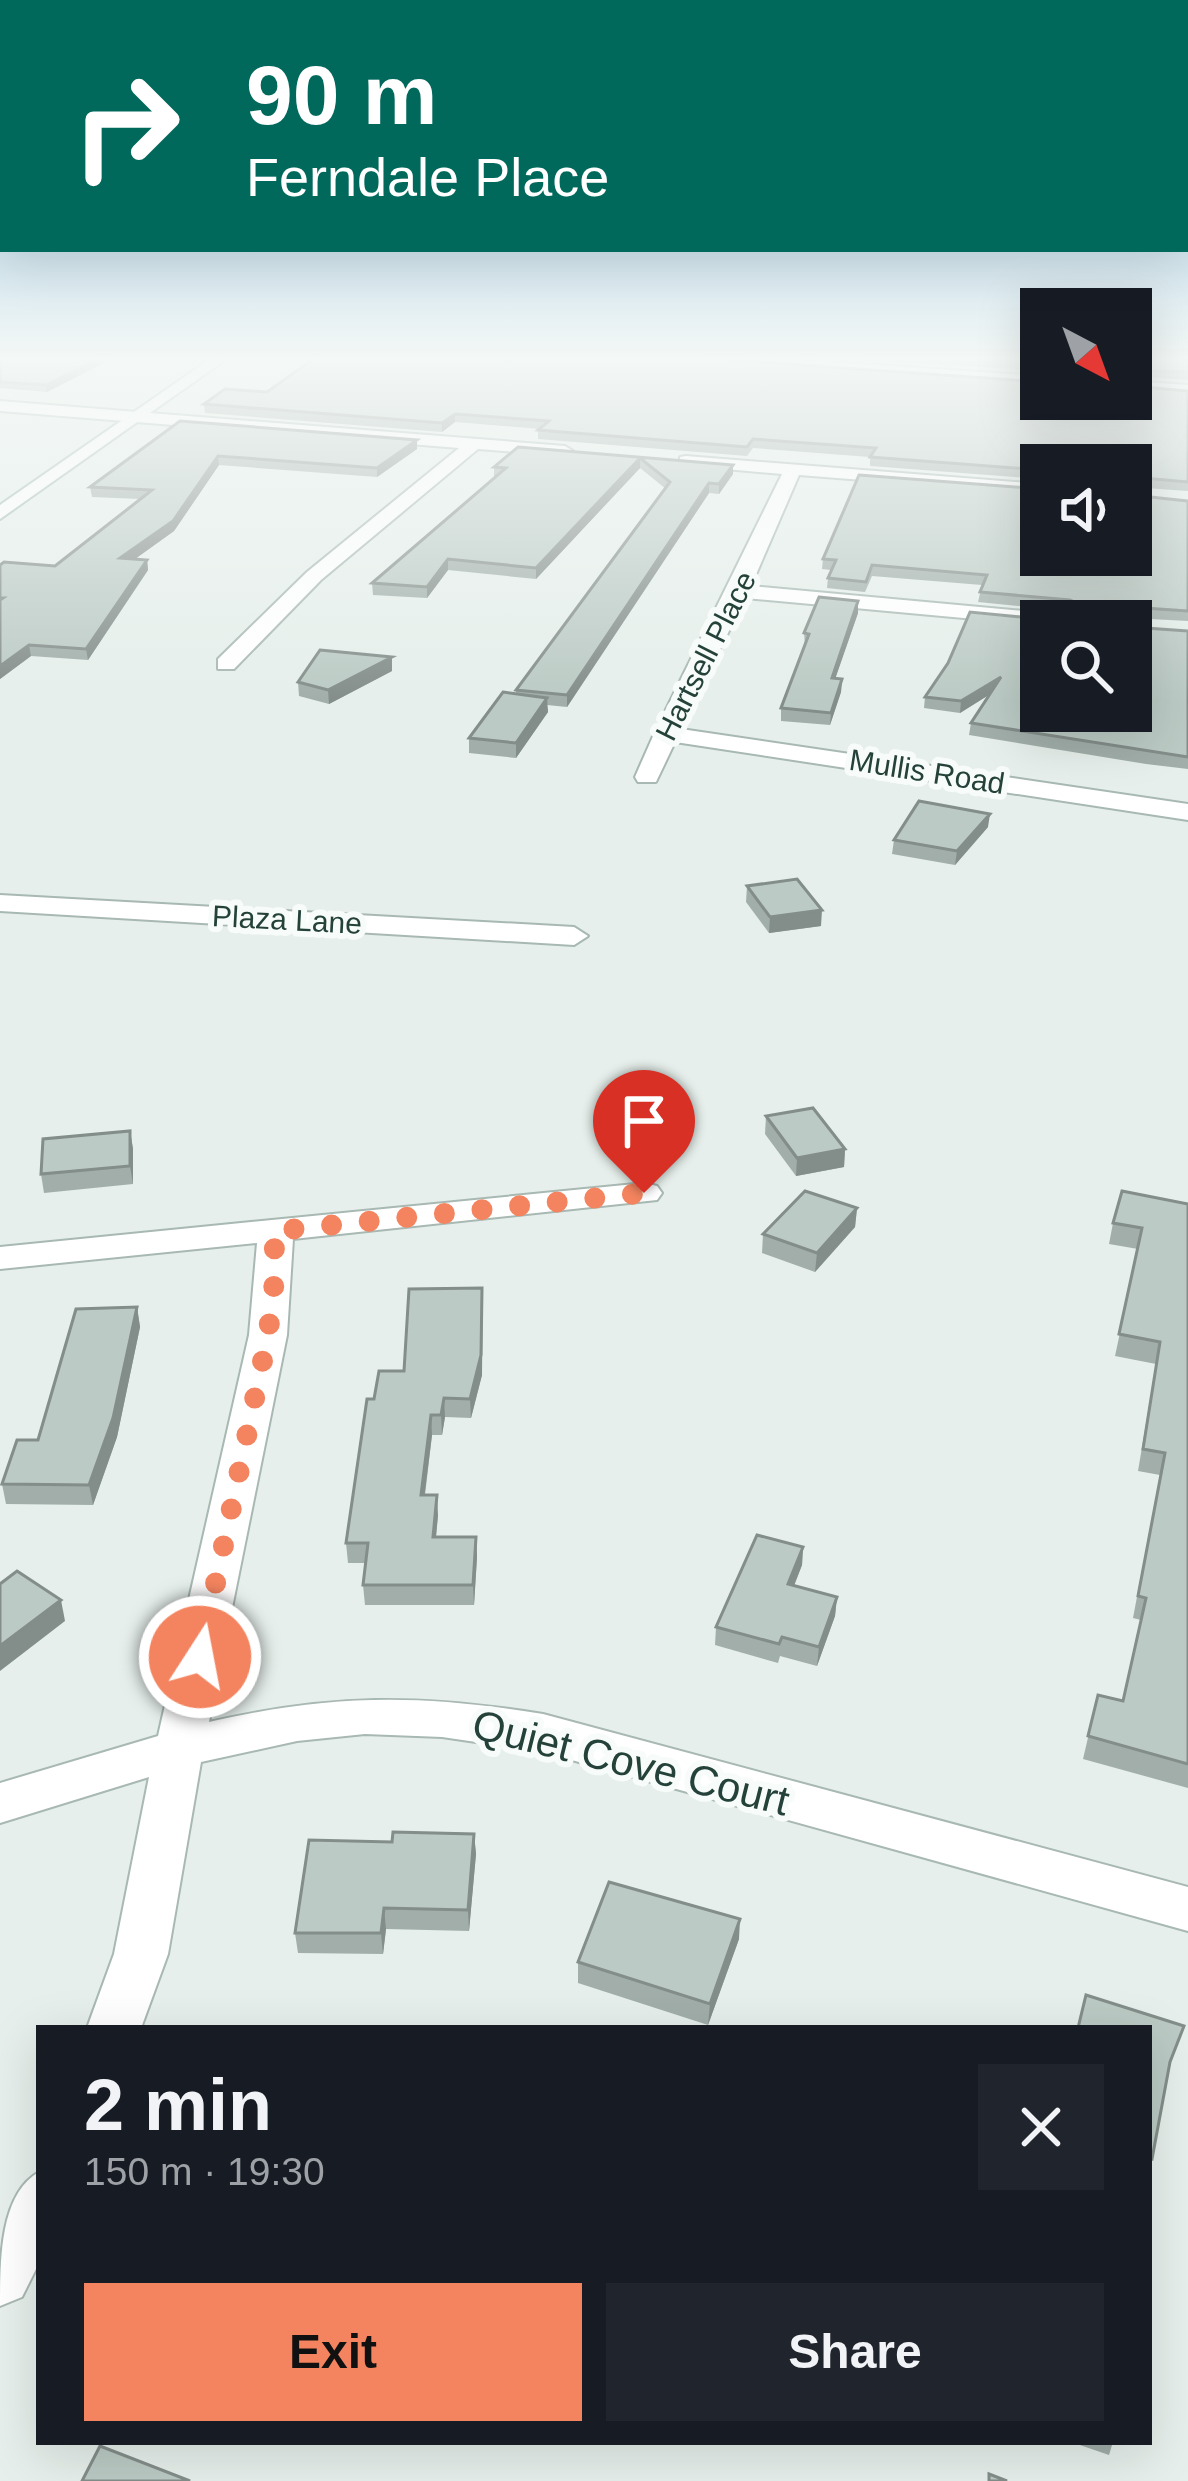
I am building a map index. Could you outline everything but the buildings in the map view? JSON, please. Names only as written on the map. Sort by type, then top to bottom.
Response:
[{"type":"street","points":[[0,513],[59,471]]},
{"type":"street","points":[[226,664],[314,576],[442,471]]},
{"type":"street","name":"Hartsell Place","points":[[647,778],[793,471]]},
{"type":"street","points":[[816,471],[1020,487]]},
{"type":"street","points":[[739,591],[1020,617]]},
{"type":"street","name":"Mullis Road","points":[[666,734],[1188,812]]},
{"type":"street","name":"Plaza Lane","points":[[0,903],[574,936]]},
{"type":"street","points":[[0,1258],[644,1193]]},
{"type":"street","points":[[115,2025],[141,1954],[164,1820],[183,1750],[268,1335],[274,1231]]},
{"type":"street","name":"Quiet Cove Court","points":[[0,1803],[248,1732],[343,1716],[465,1720],[543,1733],[1188,1909]]},
{"type":"street","points":[[0,2276],[36,2207]]},
{"type":"route","points":[[200,1657],[268,1335],[274,1231],[644,1193]]}]
